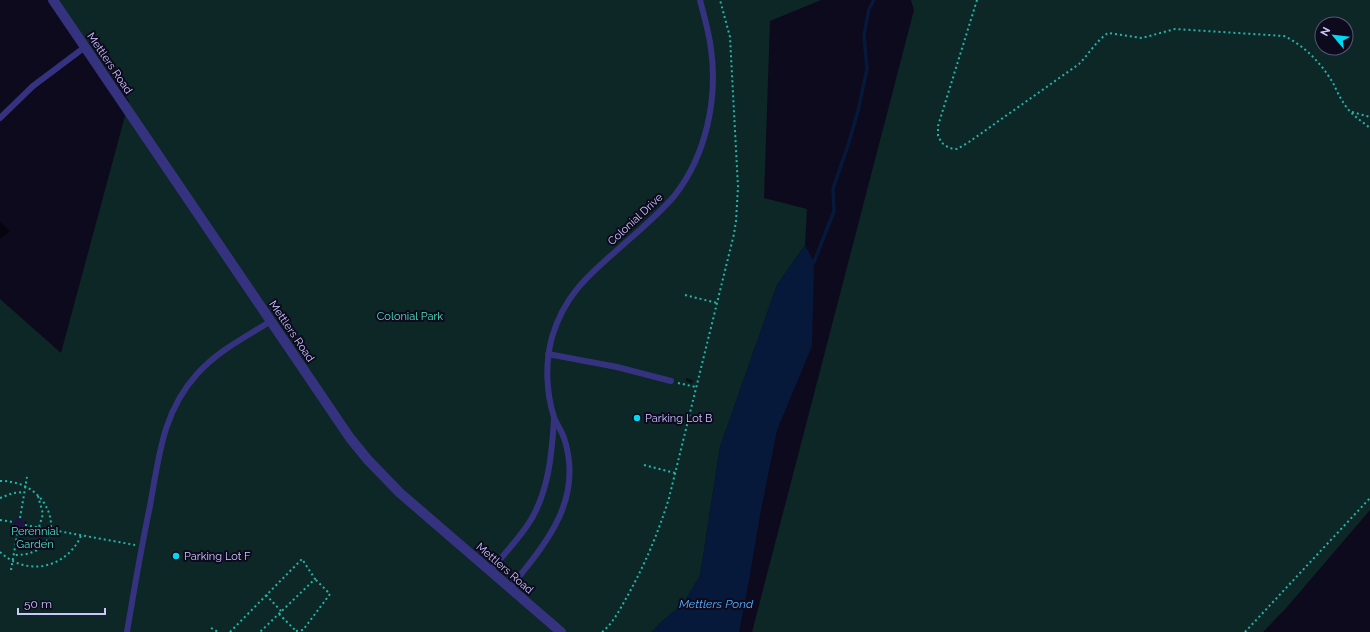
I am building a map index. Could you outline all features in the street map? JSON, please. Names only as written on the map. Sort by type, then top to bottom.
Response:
[{"type":"street","name":"Mettlers Road","points":[[53,0],[350,438],[368,460],[400,493],[561,632]]},
{"type":"lane","name":"Colonial Drive","points":[[510,588],[544,545],[563,508],[568,490],[570,474],[569,457],[564,439],[554,417],[547,382],[548,354],[558,319],[571,296],[590,274],[644,227],[666,204],[685,180],[700,150],[710,114],[713,65],[708,29],[700,0]]},
{"type":"lane","points":[[0,118],[33,86],[85,47]]},
{"type":"lane","points":[[127,632],[162,440],[173,409],[184,390],[210,361],[227,347],[271,321]]},
{"type":"lane","points":[[548,354],[617,367],[671,381]]},
{"type":"lane","name":"Colonial Drive","points":[[490,571],[524,531],[540,501],[549,467],[554,417]]},
{"type":"path","points":[[602,632],[608,628],[623,604],[654,543],[663,518],[734,234],[738,186],[730,37],[720,0]]},
{"type":"path","points":[[977,0],[938,126],[938,136],[942,143],[949,148],[957,149],[969,142],[1078,64],[1087,56],[1101,38],[1108,33],[1142,38],[1176,29],[1284,36],[1295,41],[1308,51],[1319,63],[1332,82],[1343,103],[1370,128]]},
{"type":"path","points":[[1350,111],[1370,117]]},
{"type":"path","points":[[685,295],[717,303]]},
{"type":"path","points":[[671,381],[696,387]]},
{"type":"path","points":[[644,465],[675,473]]},
{"type":"path","points":[[20,518],[27,477]]},
{"type":"path","points":[[0,481],[10,481],[25,486],[38,495],[46,505],[51,520],[51,530],[48,539],[41,548],[28,555],[13,555]]},
{"type":"path","points":[[0,498],[13,493],[24,492]]},
{"type":"path","points":[[38,495],[42,514],[39,527]]},
{"type":"path","points":[[1245,632],[1370,498]]},
{"type":"path","points":[[0,520],[13,522]]},
{"type":"path","points":[[25,525],[142,546]]},
{"type":"path","points":[[11,570],[18,530]]},
{"type":"path","points":[[0,552],[12,562],[31,567],[40,566],[57,562],[72,550],[80,540],[81,535]]},
{"type":"path","points":[[230,632],[302,559],[315,579],[330,594],[303,630],[296,632],[279,614]]},
{"type":"path","points":[[260,632],[315,579]]},
{"type":"path","points":[[266,595],[282,612]]},
{"type":"path","points":[[211,628],[218,632]]},
{"type":"green space","name":"Colonial Park","points":[[57,0],[821,0],[770,21],[764,198],[807,209],[805,245],[777,285],[720,447],[700,576],[683,604],[660,623],[652,632],[0,632],[0,299],[61,353],[129,101]]},
{"type":"green space","points":[[911,0],[1370,0],[1370,510],[1287,607],[1263,632],[752,632],[914,10]]},
{"type":"water","name":"Mettlers Pond","points":[[805,245],[814,262],[812,346],[777,430],[739,632],[652,632],[660,623],[683,604],[700,576],[720,447],[777,285]]},
{"type":"building","points":[[17,518],[21,518],[25,524],[21,530],[17,530],[13,526],[13,522]]},
{"type":"waterway","points":[[814,262],[834,211],[833,189],[858,111],[867,69],[864,35],[869,9],[874,0]]},
{"type":"place","name":"Parking Lot B","points":[[637,418]]},
{"type":"place","name":"Parking Lot F","points":[[176,556]]},
{"type":"park label","name":"Perennial Garden","points":[[35,537]]}]
